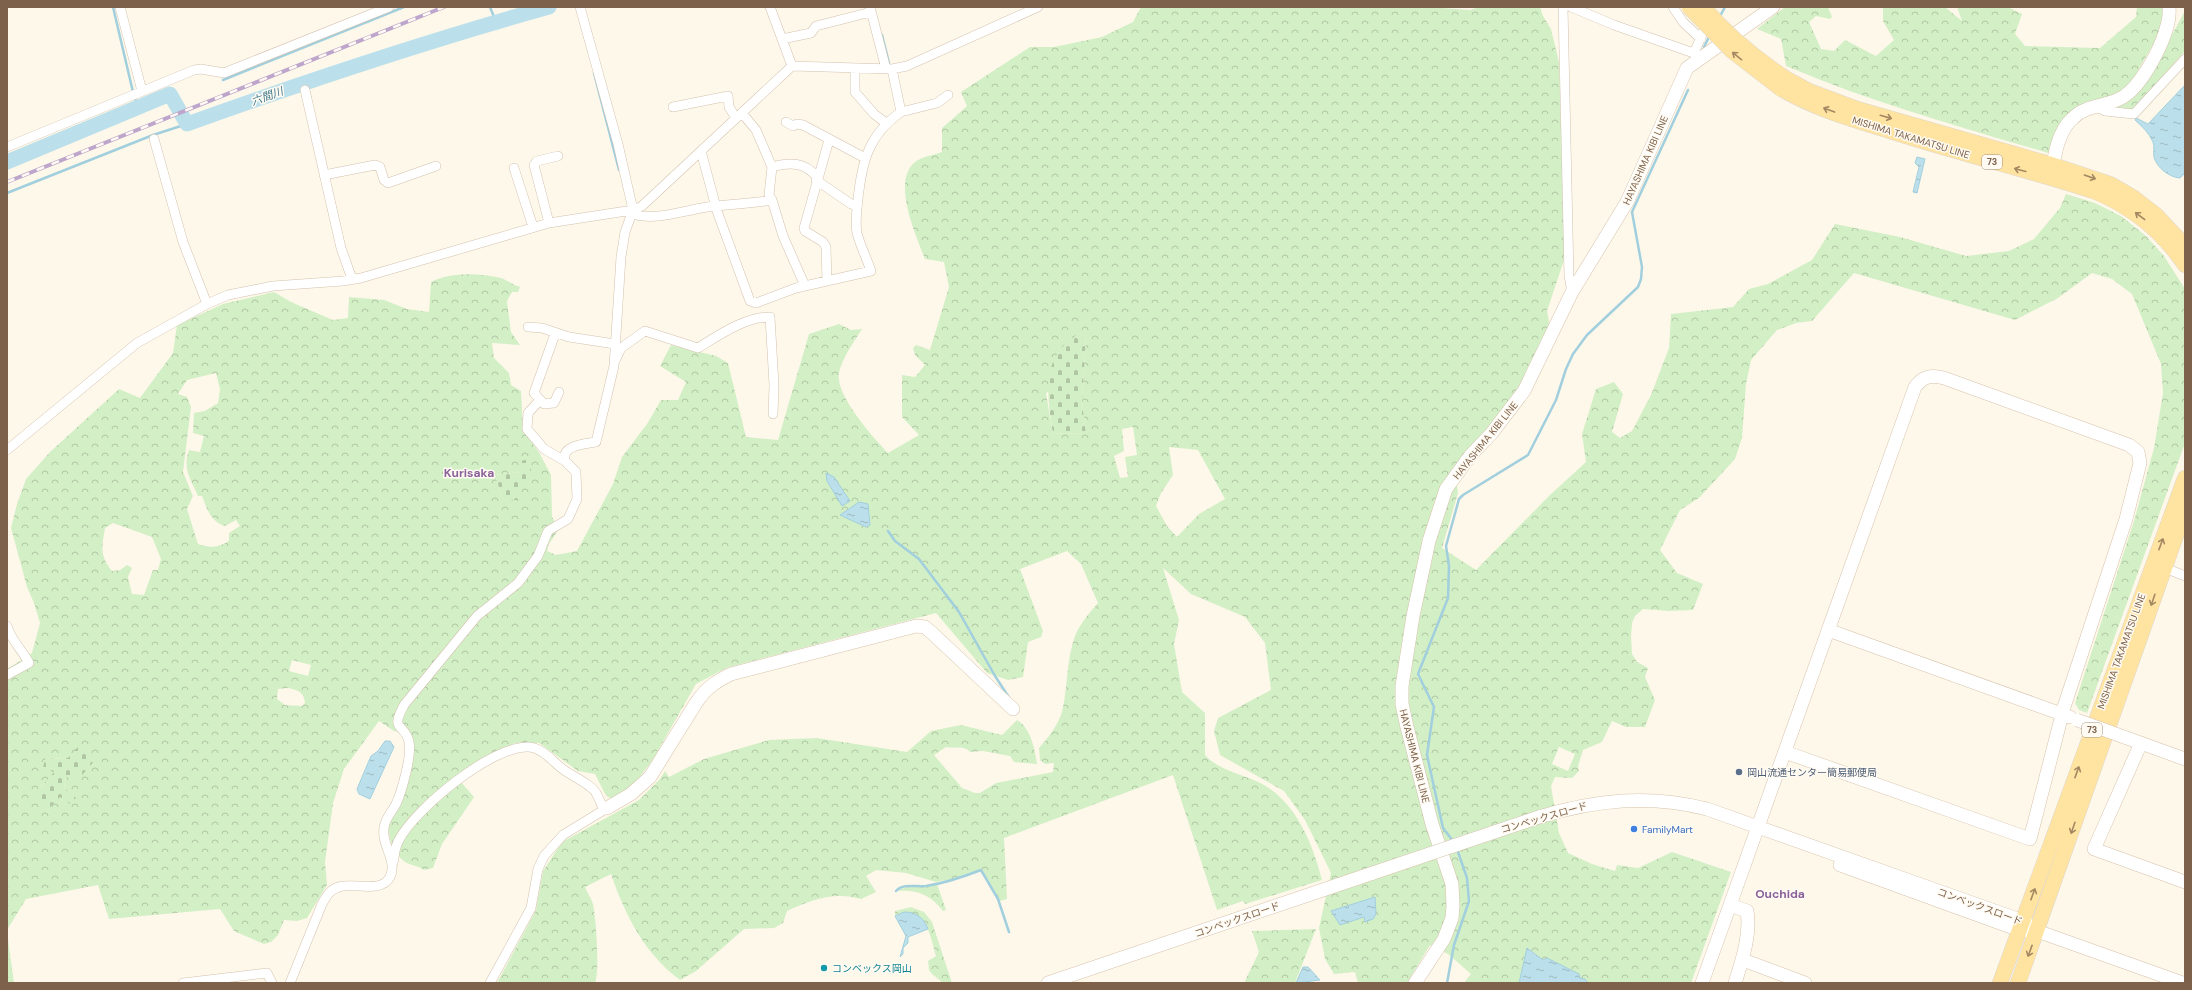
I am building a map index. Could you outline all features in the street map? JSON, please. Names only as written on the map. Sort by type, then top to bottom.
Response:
[{"type":"main road","name":"MISHIMA TAKAMATSU LINE","points":[[1689,7],[1732,51],[1782,83],[1806,101],[1852,119],[1956,152],[2110,184],[2134,198],[2156,215],[2185,246]]},
{"type":"main road","name":"MISHIMA TAKAMATSU LINE","points":[[1703,7],[1782,83]]},
{"type":"main road","name":"MISHIMA TAKAMATSU LINE","points":[[2052,171],[2117,201],[2134,212],[2159,232],[2185,265]]},
{"type":"main road","name":"MISHIMA TAKAMATSU LINE","points":[[2018,983],[2037,931],[2159,566],[2185,478]]},
{"type":"main road","name":"MISHIMA TAKAMATSU LINE","points":[[2000,983],[2159,566],[2185,510]]},
{"type":"street","points":[[120,7],[138,93]]},
{"type":"street","points":[[7,147],[138,93],[201,69],[224,73],[389,7]]},
{"type":"street","points":[[580,7],[618,144],[632,212],[625,232],[621,257],[614,366]]},
{"type":"street","points":[[770,7],[792,66]]},
{"type":"street","points":[[7,450],[137,343],[207,304],[228,295],[273,286],[352,279],[549,223],[632,212],[642,206],[792,66],[889,69],[907,66],[1025,10],[1038,7]]},
{"type":"street","points":[[1563,7],[1569,276],[1572,292]]},
{"type":"street","points":[[1571,7],[1614,25],[1698,54],[1700,39],[1712,13],[1710,7]]},
{"type":"street","points":[[1672,7],[1683,22],[1700,39]]},
{"type":"street","name":"HAYASHIMA KIBI LINE","points":[[1415,983],[1444,939],[1452,918],[1454,896],[1452,884],[1418,772],[1402,704],[1405,663],[1429,542],[1446,489],[1470,456],[1491,434],[1524,391],[1572,292],[1626,202],[1687,68],[1698,54],[1736,35],[1773,7]]},
{"type":"street","points":[[2052,171],[2060,139],[2066,127],[2082,111],[2094,105],[2124,96],[2140,80],[2167,30],[2170,14],[2169,7]]},
{"type":"street","points":[[782,40],[811,33],[816,26],[870,10],[902,112]]},
{"type":"street","points":[[2094,105],[2105,111],[2134,114],[2185,59]]},
{"type":"street","points":[[855,68],[855,92],[874,114],[886,123]]},
{"type":"street","points":[[306,90],[341,248],[352,279]]},
{"type":"street","points":[[750,301],[756,304],[805,286],[871,271],[857,232],[857,206],[860,176],[865,158],[874,138],[886,123],[902,112],[938,103],[948,95]]},
{"type":"street","points":[[673,107],[728,96],[729,107],[756,130],[772,166],[769,195],[772,200],[783,236],[805,286]]},
{"type":"street","points":[[786,122],[793,126],[797,124],[803,125],[865,158]]},
{"type":"street","points":[[154,139],[183,242],[207,304]]},
{"type":"street","points":[[827,281],[826,247],[823,242],[805,231],[804,228],[829,140]]},
{"type":"street","points":[[701,151],[715,206],[757,317]]},
{"type":"street","points":[[549,223],[534,165],[537,161],[558,156]]},
{"type":"street","points":[[772,166],[794,163],[808,167],[817,178],[851,204],[857,206]]},
{"type":"street","points":[[324,174],[375,164],[380,167],[384,180],[388,183],[436,166]]},
{"type":"street","points":[[514,168],[533,227]]},
{"type":"street","points":[[632,212],[649,217],[659,217],[715,206],[772,200]]},
{"type":"street","points":[[565,461],[565,453],[568,450],[596,442],[614,366],[621,348],[645,331],[698,348],[718,336],[757,317],[770,317],[774,385],[773,414]]},
{"type":"street","points":[[528,327],[542,328],[555,334],[615,344]]},
{"type":"street","points":[[555,334],[534,393],[544,404],[554,403],[559,392]]},
{"type":"street","points":[[1702,983],[1915,387],[1925,377],[1944,378],[2122,442],[2138,452],[2140,463],[2126,519],[2062,714],[2030,840],[1785,752]]},
{"type":"street","points":[[393,864],[386,847],[384,827],[388,815],[399,796],[410,752],[408,737],[397,724],[399,715],[404,705],[477,616],[518,584],[538,556],[548,531],[568,519],[577,499],[576,472],[565,461],[544,449],[527,429],[528,413],[540,400]]},
{"type":"street","points":[[2159,566],[2185,576]]},
{"type":"street","points":[[7,626],[10,636],[22,648],[29,663],[7,675]]},
{"type":"street","points":[[490,983],[531,908],[538,869],[544,856],[563,835],[631,794],[650,777],[696,703],[714,682],[731,674],[916,626],[925,627],[1013,708]]},
{"type":"street","points":[[1828,630],[2185,759]]},
{"type":"street","points":[[2141,743],[2094,849],[2185,882]]},
{"type":"street","points":[[290,983],[322,904],[329,893],[339,887],[380,886],[390,878],[399,840],[415,819],[450,784],[483,764],[511,749],[531,747],[546,755],[564,770],[596,792],[605,809]]},
{"type":"street","name":"コンベックスロード","points":[[1048,983],[1374,877],[1540,821],[1571,807],[1598,802],[1651,799],[1708,809],[1756,830],[2183,983]]},
{"type":"street","name":"コンベックスロード","points":[[1073,983],[1374,877]]},
{"type":"street","points":[[1730,905],[1747,911],[1748,918],[1742,960],[1735,983]]},
{"type":"street","points":[[1742,960],[1805,983]]},
{"type":"street","points":[[183,983],[267,973],[272,983]]},
{"type":"green space","points":[[1141,7],[1428,7],[1470,10],[1479,7],[1540,7],[1543,16],[1551,29],[1559,62],[1565,257],[1547,311],[1550,327],[1518,391],[1455,469],[1458,493],[1442,548],[1476,570],[1550,495],[1586,462],[1582,434],[1596,389],[1614,382],[1623,394],[1612,432],[1620,438],[1632,431],[1651,395],[1669,348],[1671,314],[1733,307],[1749,289],[1768,284],[1812,260],[1835,224],[1900,237],[1966,256],[2009,251],[2034,239],[2060,208],[2066,194],[2095,203],[2121,216],[2146,236],[2164,256],[2185,289],[2185,443],[2087,713],[2079,710],[2075,703],[2134,521],[2154,448],[2163,393],[2161,364],[2132,294],[2112,279],[2092,273],[2058,298],[2015,320],[1854,273],[1812,321],[1796,323],[1777,330],[1751,360],[1746,384],[1742,438],[1735,459],[1699,498],[1680,510],[1660,550],[1677,573],[1703,584],[1693,610],[1669,611],[1643,609],[1635,616],[1632,623],[1632,654],[1637,662],[1648,668],[1645,677],[1655,700],[1645,727],[1626,727],[1612,721],[1602,742],[1583,750],[1578,766],[1579,771],[1572,778],[1555,777],[1551,786],[1559,833],[1568,853],[1592,864],[1615,871],[1617,865],[1638,868],[1672,852],[1731,872],[1691,983],[1588,983],[1585,979],[1580,979],[1578,974],[1547,958],[1543,960],[1528,948],[1519,983],[1464,983],[1471,974],[1448,954],[1430,945],[1407,983],[1358,983],[1355,972],[1334,974],[1325,959],[1319,928],[1331,873],[1305,820],[1284,791],[1220,755],[1214,731],[1218,718],[1271,690],[1265,643],[1245,617],[1191,594],[1163,568],[1179,620],[1174,644],[1182,692],[1205,713],[1205,755],[1211,761],[1225,769],[1264,785],[1276,793],[1286,803],[1302,826],[1314,853],[1322,880],[1245,904],[1243,901],[1217,910],[1173,775],[1004,838],[1007,899],[1000,901],[982,869],[959,878],[936,882],[906,873],[876,870],[866,876],[876,892],[861,899],[832,896],[814,900],[787,911],[783,923],[774,928],[744,929],[696,971],[680,980],[656,958],[637,932],[629,918],[611,874],[585,887],[593,904],[595,921],[597,968],[595,983],[497,983],[536,910],[543,871],[562,842],[639,800],[660,779],[665,771],[669,777],[704,759],[769,740],[817,738],[907,752],[931,731],[961,725],[1002,735],[1017,720],[1026,728],[1032,740],[1037,764],[1014,762],[1010,756],[983,751],[970,752],[962,748],[946,747],[934,755],[962,788],[975,793],[980,793],[996,783],[1053,772],[1054,763],[1045,764],[1040,760],[1039,748],[1058,722],[1062,712],[1070,655],[1075,636],[1079,627],[1098,603],[1081,564],[1067,551],[1020,569],[1043,631],[1041,637],[1028,642],[1023,677],[1008,680],[987,673],[936,613],[726,668],[696,684],[652,761],[639,778],[626,791],[611,799],[605,794],[595,774],[578,771],[539,743],[515,743],[491,754],[445,784],[449,790],[460,781],[474,797],[442,844],[433,868],[424,870],[402,860],[392,844],[389,831],[390,820],[401,801],[410,734],[394,731],[379,721],[344,769],[333,803],[325,862],[327,885],[307,918],[297,921],[284,920],[278,935],[271,942],[264,944],[234,931],[220,909],[109,919],[98,885],[26,899],[7,930],[7,669],[32,653],[40,623],[27,587],[11,528],[17,504],[26,479],[50,452],[119,389],[140,398],[173,353],[177,325],[223,304],[274,292],[291,302],[333,320],[348,318],[349,297],[384,300],[407,309],[429,312],[431,282],[447,276],[474,274],[492,276],[501,278],[520,287],[518,292],[512,292],[507,301],[511,332],[520,345],[492,343],[494,358],[509,373],[511,385],[521,391],[523,429],[540,454],[551,475],[552,517],[559,529],[549,544],[547,551],[556,555],[577,551],[613,484],[622,457],[647,424],[661,400],[678,400],[686,382],[660,366],[671,345],[716,356],[728,363],[746,437],[778,440],[809,334],[839,324],[851,330],[862,329],[843,362],[839,373],[839,382],[843,393],[856,415],[888,453],[919,435],[902,417],[902,375],[915,377],[925,365],[915,355],[913,348],[916,345],[930,350],[949,287],[944,262],[925,259],[911,222],[905,192],[906,179],[910,168],[918,160],[942,152],[942,128],[967,106],[961,92],[1030,47],[1054,47],[1102,37],[1133,22]],"holes":[[[1086,338],[1082,402],[1086,434],[1053,433],[1046,394]],[[216,373],[220,389],[218,403],[205,411],[194,413],[193,433],[204,436],[200,452],[189,450],[186,463],[188,474],[198,496],[202,496],[213,518],[225,526],[236,520],[240,526],[229,533],[229,541],[218,546],[211,547],[198,544],[187,509],[193,496],[183,472],[191,407],[187,397],[178,394],[187,380]],[[1133,427],[1137,455],[1125,457],[1128,477],[1120,478],[1114,456],[1124,451],[1122,429]],[[1169,447],[1198,450],[1225,499],[1199,514],[1177,537],[1167,526],[1156,506],[1161,493],[1173,475]],[[520,472],[503,500],[495,475]],[[113,523],[152,537],[161,559],[158,570],[153,570],[144,595],[132,594],[128,577],[132,568],[127,565],[120,570],[112,571],[105,560],[102,546],[105,528]],[[292,660],[311,665],[308,676],[289,671]],[[288,688],[300,692],[305,703],[302,706],[285,705],[277,699],[278,689]],[[1559,747],[1575,754],[1568,771],[1552,764]],[[68,758],[68,775],[64,781],[65,789],[46,811],[41,786],[46,783],[55,772],[45,759]]]},
{"type":"green space","points":[[1785,7],[1828,7],[1832,17],[1830,19],[1816,16],[1809,22],[1821,49],[1834,51],[1845,40],[1876,56],[1894,40],[1883,21],[1883,7],[1945,7],[1962,21],[1957,7],[2008,7],[2022,14],[2015,34],[2025,46],[2100,48],[2136,17],[2137,7],[2164,7],[2162,29],[2132,81],[2123,90],[2111,96],[2078,106],[2065,118],[2052,151],[2048,153],[1949,124],[1850,91],[1786,66],[1781,39],[1757,29]]},
{"type":"green space","points":[[2185,11],[2185,51],[2134,110],[2110,108],[2162,53]]},
{"type":"green space","points":[[1077,335],[1086,337],[1082,402],[1086,434],[1053,433],[1048,392],[1052,366],[1057,355],[1065,344]]},
{"type":"green space","points":[[526,460],[531,470],[517,500],[503,500],[495,475],[520,472],[519,461]]},
{"type":"green space","points":[[78,747],[96,759],[82,775],[68,775],[64,781],[65,789],[76,798],[70,804],[60,797],[46,811],[34,797],[54,772],[43,768],[45,759],[68,758]]},
{"type":"green space","points":[[937,884],[946,910],[943,911],[934,901],[923,894],[911,891],[897,891],[910,887]]},
{"type":"green space","points":[[911,907],[924,912],[932,922],[952,983],[942,982],[929,970],[928,961],[936,956],[930,933],[921,918],[905,914],[898,914],[895,916],[895,911]]},
{"type":"green space","points":[[1316,929],[1295,983],[1244,983],[1259,952],[1252,931]]},
{"type":"green space","points":[[7,932],[14,983],[7,983]]},
{"type":"water","points":[[2185,85],[2185,173],[2180,178],[2168,174],[2158,165],[2154,157],[2153,142],[2145,130],[2135,120],[2136,118],[2148,124]]},
{"type":"water","points":[[1917,157],[1925,159],[1917,193],[1913,192],[1919,167],[1915,163]]},
{"type":"water","points":[[826,473],[834,477],[850,501],[842,506],[827,481]]},
{"type":"water","points":[[859,502],[868,504],[870,525],[866,527],[840,515]]},
{"type":"water","points":[[385,741],[390,741],[394,747],[370,799],[359,794],[357,789],[371,756],[378,751]]},
{"type":"water","points":[[1375,897],[1376,914],[1373,919],[1365,922],[1364,917],[1340,925],[1331,911]]},
{"type":"water","points":[[904,912],[919,916],[928,929],[908,937],[908,943],[903,948],[903,954],[900,957],[906,936],[895,916]]},
{"type":"water","points":[[1527,948],[1543,960],[1547,958],[1579,974],[1580,978],[1585,979],[1588,983],[1519,983]]},
{"type":"water","points":[[1303,967],[1308,967],[1320,980],[1296,983]]},
{"type":"waterway","points":[[113,7],[133,92]]},
{"type":"waterway","points":[[223,80],[404,7]]},
{"type":"waterway","points":[[490,7],[496,22]]},
{"type":"waterway","name":"六間川","points":[[7,162],[170,94],[187,124],[367,62],[549,7]]},
{"type":"waterway","points":[[1719,18],[1725,7]]},
{"type":"waterway","points":[[882,35],[889,63]]},
{"type":"waterway","points":[[1704,47],[1710,35]]},
{"type":"waterway","points":[[594,73],[619,170]]},
{"type":"waterway","points":[[1453,841],[1443,828],[1427,755],[1434,707],[1418,674],[1448,598],[1449,566],[1446,546],[1459,499],[1463,495],[1528,455],[1556,400],[1566,369],[1573,354],[1587,335],[1638,287],[1641,279],[1642,267],[1632,212],[1688,90]]},
{"type":"waterway","points":[[135,97],[137,108]]},
{"type":"waterway","points":[[7,193],[153,135],[187,124]]},
{"type":"waterway","name":"六間川","points":[[7,155],[9,162]]},
{"type":"waterway","points":[[888,531],[895,541],[919,559],[959,612],[995,676],[1010,699]]},
{"type":"waterway","points":[[1447,983],[1454,945],[1469,901],[1467,878],[1457,849]]},
{"type":"waterway","points":[[896,891],[906,886],[926,886],[940,883],[981,870],[998,899],[1009,932]]},
{"type":"railway","points":[[7,182],[444,7]]},
{"type":"place","name":"岡山流通センター簡易郵便局","points":[[1739,772]]},
{"type":"place","name":"FamilyMart","points":[[1634,829]]},
{"type":"place","name":"コンベックス岡山","points":[[824,968]]},
{"type":"district","name":"Kurisaka","points":[[469,473]]},
{"type":"district","name":"Ouchida","points":[[1780,894]]}]
